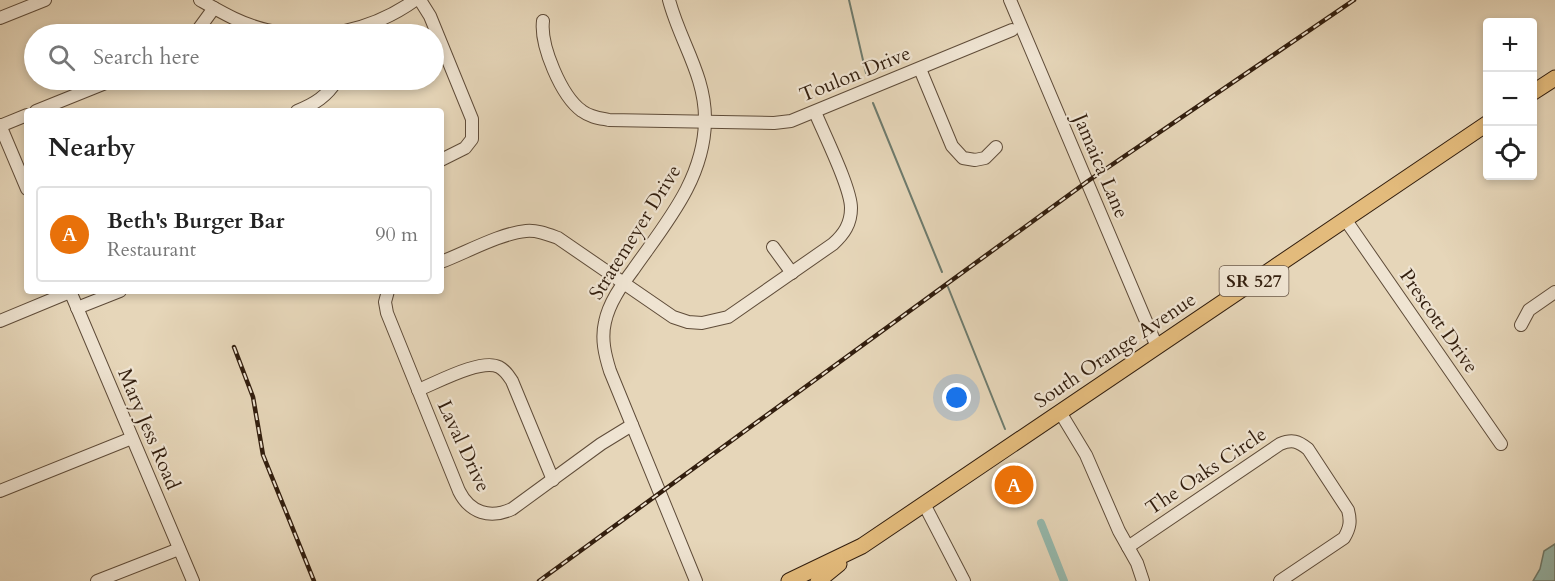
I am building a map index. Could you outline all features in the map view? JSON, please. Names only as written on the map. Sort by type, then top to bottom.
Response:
[{"type":"main road","points":[[1537,90],[1555,78]]},
{"type":"main road","name":"South Orange Avenue","points":[[789,581],[862,546],[1484,126]]},
{"type":"main road","name":"SR 527","points":[[818,581],[862,546]]},
{"type":"street","points":[[0,18],[45,0]]},
{"type":"street","points":[[200,0],[247,24]]},
{"type":"street","points":[[370,24],[399,12],[417,0],[430,15],[434,24]]},
{"type":"street","name":"Stratemeyer Drive","points":[[669,0],[700,81],[705,122],[697,170],[688,190],[608,309],[603,338],[610,371],[696,581]]},
{"type":"street","name":"Jamaica Lane","points":[[1010,0],[1157,347]]},
{"type":"street","points":[[202,24],[214,8]]},
{"type":"street","name":"Toulon Drive","points":[[543,21],[544,41],[558,78],[565,92],[581,110],[594,117],[609,120],[705,122],[774,123],[791,121],[1012,30]]},
{"type":"street","points":[[444,50],[472,119],[472,139],[459,153],[444,159]]},
{"type":"street","points":[[920,69],[952,146],[963,158],[975,160],[985,158],[996,147]]},
{"type":"street","points":[[43,108],[88,90]]},
{"type":"street","points":[[304,108],[319,101],[331,90]]},
{"type":"street","points":[[444,261],[511,234],[536,231],[558,238],[673,317],[688,322],[702,323],[728,318],[833,244],[844,233],[851,207],[848,192],[815,112]]},
{"type":"street","points":[[24,116],[0,125],[24,182]]},
{"type":"street","name":"Prescott Drive","points":[[1345,219],[1501,444]]},
{"type":"street","points":[[773,247],[792,273]]},
{"type":"street","points":[[1521,325],[1529,310],[1555,292]]},
{"type":"street","points":[[0,321],[65,294]]},
{"type":"street","name":"Mary Jess Road","points":[[71,294],[193,581]]},
{"type":"street","points":[[77,308],[112,294]]},
{"type":"street","name":"Laval Drive","points":[[387,294],[385,302],[387,314],[459,491],[471,507],[490,514],[502,514],[512,509],[601,444],[632,425]]},
{"type":"street","points":[[418,390],[482,365],[498,367],[506,372],[512,381],[552,480]]},
{"type":"street","points":[[1060,412],[1086,455],[1119,531],[1137,563],[1143,581]]},
{"type":"street","points":[[0,491],[132,438]]},
{"type":"street","name":"The Oaks Circle","points":[[1128,547],[1280,444],[1289,440],[1299,442],[1308,449],[1348,510],[1351,520],[1344,538],[1280,581]]},
{"type":"street","points":[[924,504],[964,581]]},
{"type":"street","points":[[98,581],[179,549]]},
{"type":"water","points":[[1555,544],[1555,581],[1533,581],[1540,569],[1544,551]]},
{"type":"waterway","points":[[849,0],[866,73]]},
{"type":"waterway","points":[[873,103],[942,272]]},
{"type":"waterway","points":[[948,287],[1005,429]]},
{"type":"waterway","points":[[1041,523],[1064,581]]},
{"type":"railway","points":[[539,581],[1088,181],[1354,0]]},
{"type":"railway","points":[[234,347],[253,397],[263,455],[314,581]]},
{"type":"place","name":"Beth's Burger Bar","points":[[1014,485]]}]
